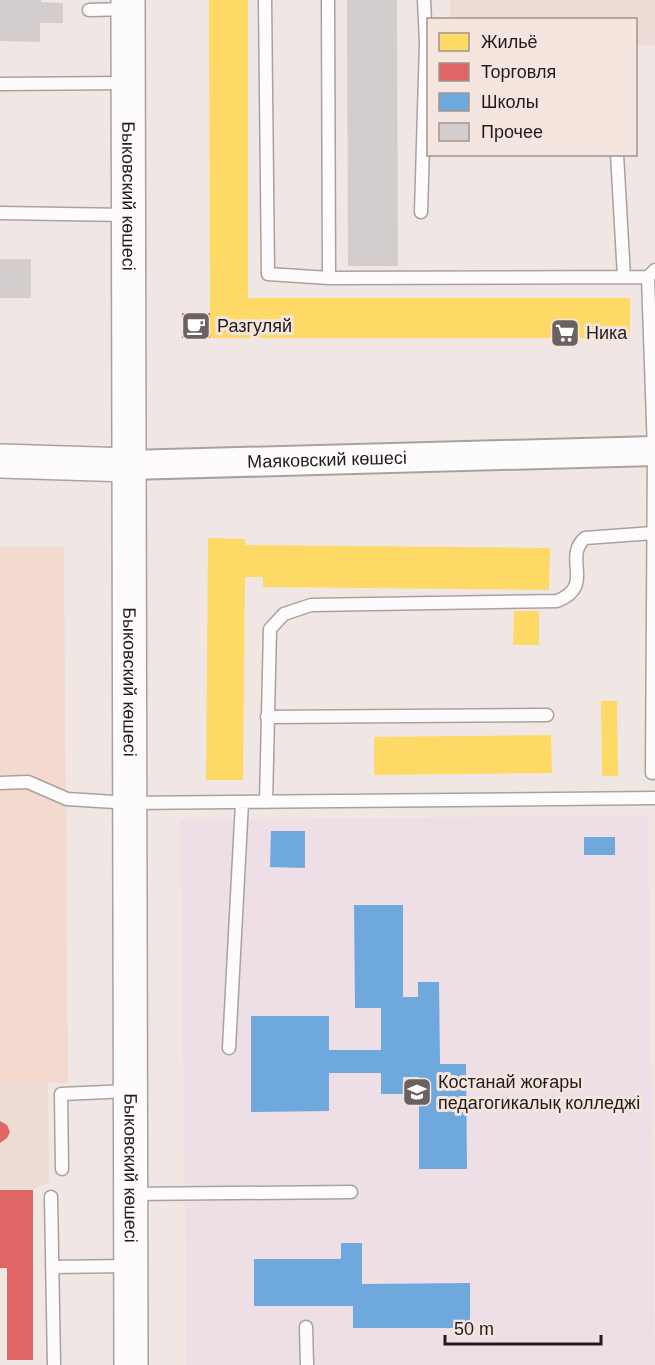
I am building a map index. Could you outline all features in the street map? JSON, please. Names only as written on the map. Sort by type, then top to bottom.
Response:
[{"type":"main road","name":"Быковский көшесі","points":[[128,5],[131,1365]]},
{"type":"main road","name":"Маяковский көшесі","points":[[0,461],[129,465]]},
{"type":"street","name":"Маяковский көшесі","points":[[129,465],[654,451]]},
{"type":"lane","points":[[265,0],[268,274],[328,278],[624,277],[651,273],[654,451],[652,773]]},
{"type":"lane","points":[[328,0],[328,278]]},
{"type":"lane","points":[[421,212],[427,46],[424,0]]},
{"type":"lane","points":[[89,10],[128,5]]},
{"type":"lane","points":[[0,84],[128,83]]},
{"type":"lane","points":[[617,156],[624,277]]},
{"type":"lane","points":[[0,213],[128,215]]},
{"type":"lane","points":[[266,802],[270,629],[284,614],[311,605],[557,601],[569,596],[577,587],[576,556],[579,543],[585,538],[653,533]]},
{"type":"lane","points":[[267,717],[547,715]]},
{"type":"lane","points":[[0,783],[27,782],[66,799],[130,803],[655,798]]},
{"type":"lane","points":[[229,1048],[242,802]]},
{"type":"lane","points":[[62,1169],[61,1094],[130,1091]]},
{"type":"lane","points":[[130,1194],[351,1192]]},
{"type":"lane","points":[[51,1197],[54,1365]]},
{"type":"lane","points":[[52,1267],[130,1266]]},
{"type":"lane","points":[[306,1327],[307,1365]]},
{"type":"shaded area","points":[[450,0],[655,0],[655,45],[637,45],[637,18],[450,18]]},
{"type":"shaded area","points":[[0,547],[64,547],[68,1083],[0,1083]]},
{"type":"shaded area","name":"Костанай жоғары педагогикалық колледжі","points":[[648,815],[655,1365],[187,1365],[180,820]]},
{"type":"shaded area","points":[[0,1083],[48,1083],[49,1182],[33,1190],[0,1190]]},
{"type":"building: Жильё","points":[[209,0],[248,0],[248,298],[630,298],[630,338],[210,338]]},
{"type":"building: Жильё","points":[[208,538],[245,539],[245,545],[550,548],[549,590],[263,587],[263,577],[245,577],[243,780],[206,780]]},
{"type":"building: Жильё","points":[[514,611],[539,611],[539,645],[513,645]]},
{"type":"building: Жильё","points":[[601,701],[617,701],[618,776],[602,776]]},
{"type":"building: Жильё","points":[[551,735],[552,773],[374,775],[374,737]]},
{"type":"building: Торговля","name":"Разгуляй","points":[[182,313],[210,313],[210,338],[182,338]]},
{"type":"building: Торговля","points":[[0,1121],[7,1125],[10,1132],[7,1138],[0,1143]]},
{"type":"building: Торговля","points":[[0,1190],[33,1190],[33,1360],[7,1360],[7,1268],[0,1268]]},
{"type":"building: Школы","points":[[271,831],[305,831],[305,868],[270,867]]},
{"type":"building: Школы","points":[[584,837],[615,837],[615,855],[584,855]]},
{"type":"building: Школы","points":[[354,905],[403,905],[403,997],[418,997],[418,982],[439,982],[440,1064],[466,1064],[467,1169],[419,1169],[419,1077],[403,1077],[403,1094],[381,1094],[381,1073],[329,1073],[329,1111],[251,1112],[251,1016],[329,1016],[329,1050],[381,1050],[381,1008],[355,1008]]},
{"type":"building: Школы","points":[[341,1243],[362,1243],[362,1284],[470,1283],[470,1328],[353,1328],[353,1306],[254,1306],[254,1259],[341,1259]]},
{"type":"building: Прочее","points":[[0,0],[41,0],[41,2],[63,3],[63,23],[40,23],[40,42],[0,41]]},
{"type":"building: Прочее","points":[[347,0],[397,0],[398,266],[348,266]]},
{"type":"building: Прочее","points":[[0,259],[31,259],[31,298],[0,298]]},
{"type":"place","name":"Разгуляй","points":[[196,326]]},
{"type":"place","name":"Ника","points":[[565,333]]},
{"type":"place","name":"Костанай жоғары педагогикалық колледжі","points":[[417,1092]]}]
